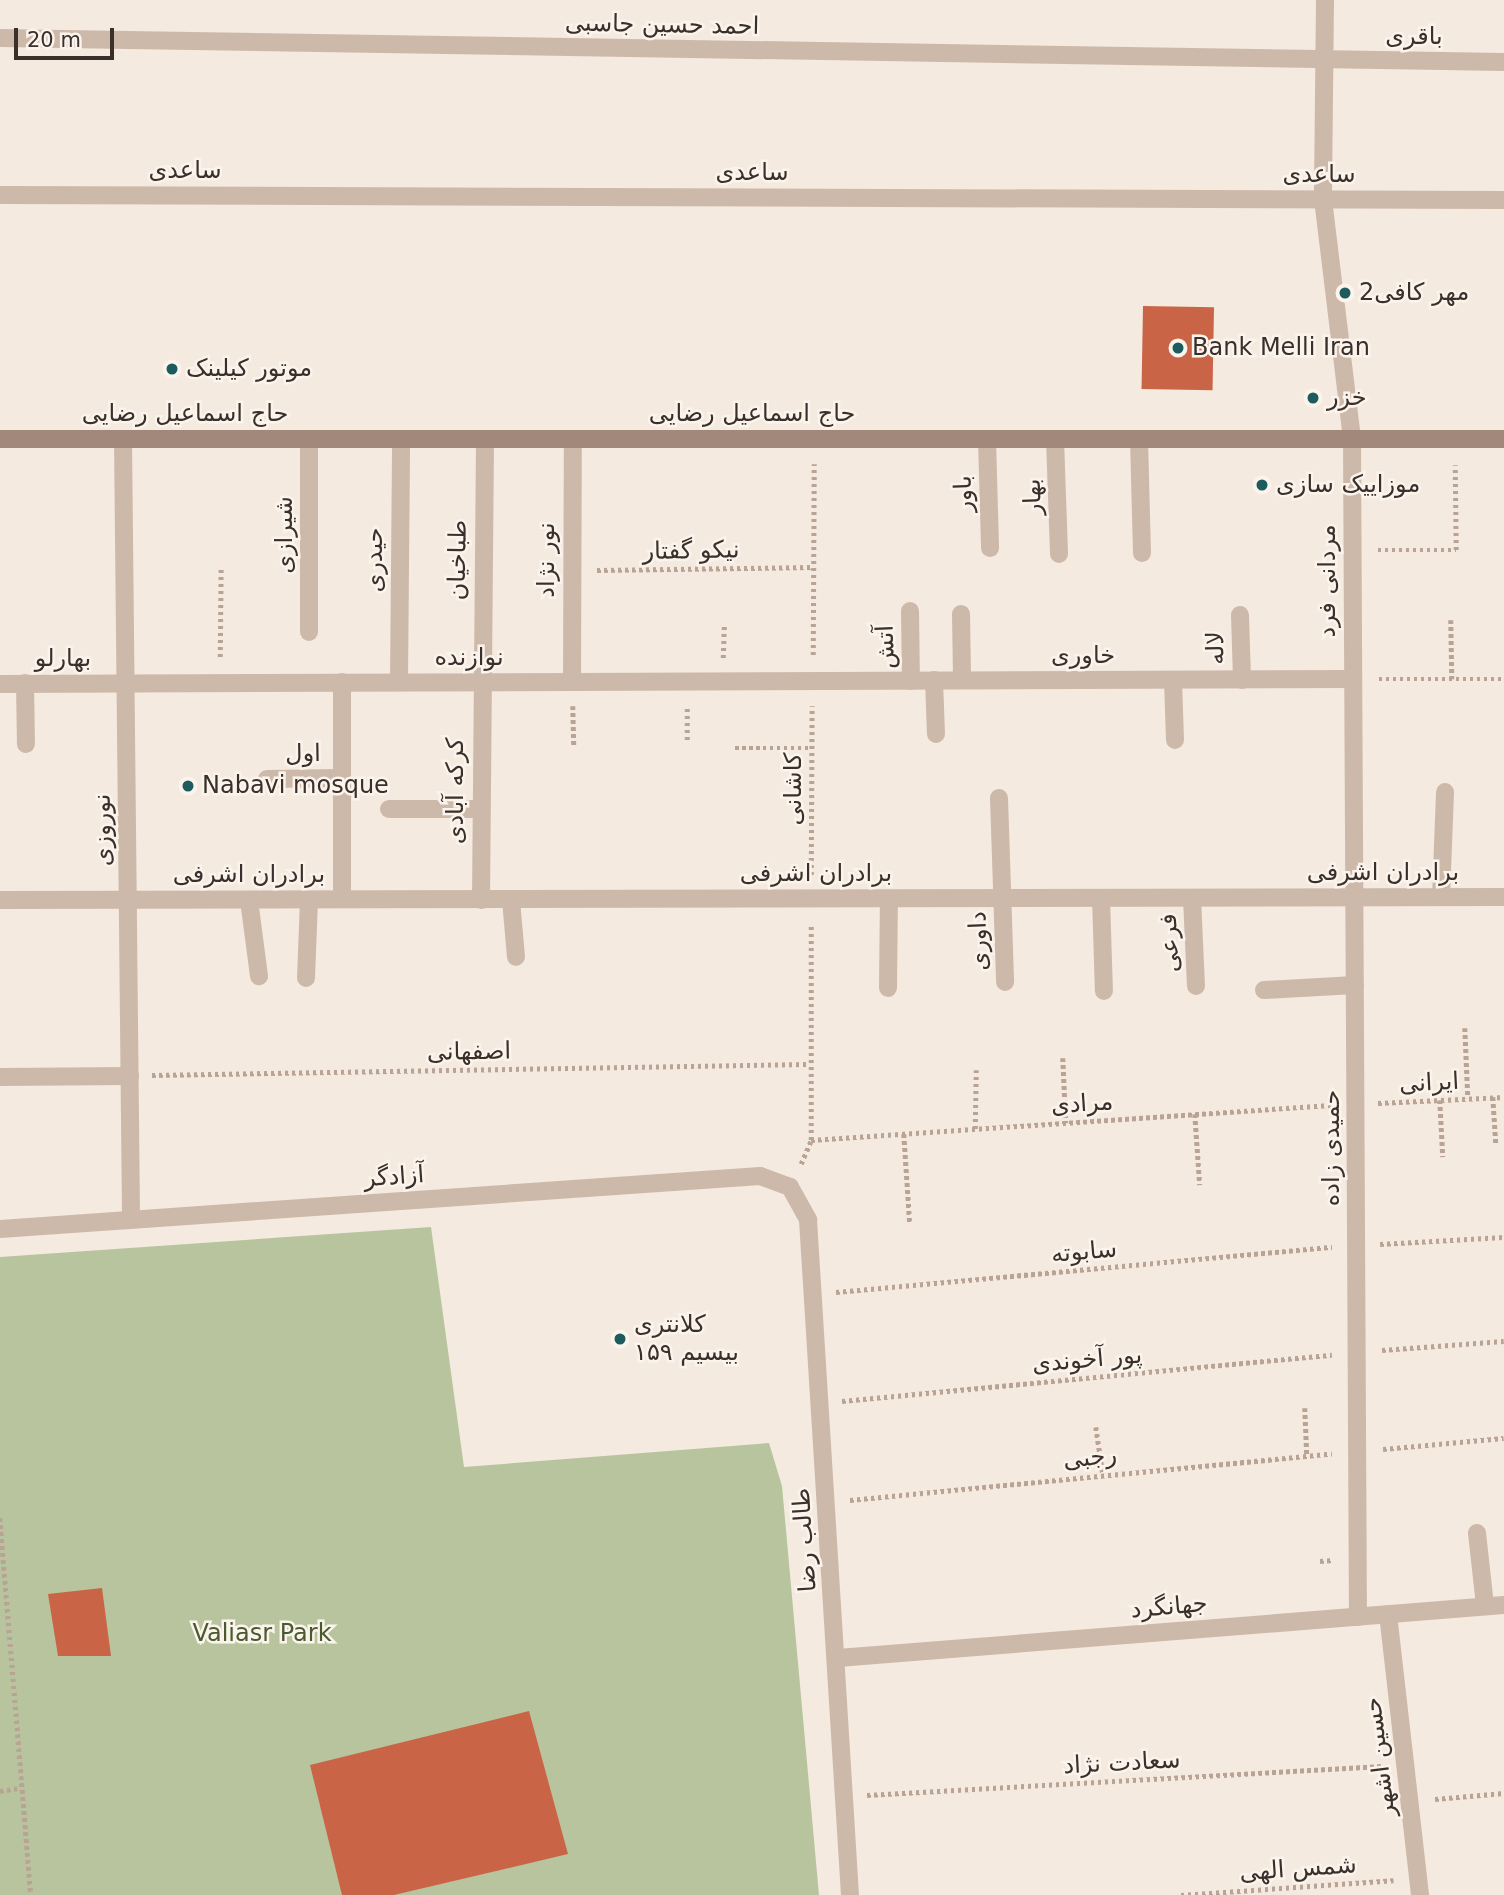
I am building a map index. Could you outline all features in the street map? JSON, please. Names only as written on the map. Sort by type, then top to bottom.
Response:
[{"type":"main road","name":"حاج اسماعیل رضایی","points":[[0,439],[1504,439]]},
{"type":"street","name":"مردانی فرد","points":[[1325,0],[1323,199],[1352,439],[1353,679]]},
{"type":"street","name":"احمد حسین جاسبی","points":[[0,38],[1324,61]]},
{"type":"street","name":"باقری","points":[[1324,61],[1504,62]]},
{"type":"street","name":"ساعدی","points":[[0,195],[1504,200]]},
{"type":"street","name":"نوروزی","points":[[123,439],[131,1220]]},
{"type":"street","name":"شیرازی","points":[[309,439],[309,632]]},
{"type":"street","name":"حیدری","points":[[399,682],[401,439]]},
{"type":"street","name":"طباخیان","points":[[480,682],[485,439]]},
{"type":"street","name":"نور نژاد","points":[[572,682],[573,439]]},
{"type":"street","name":"باور","points":[[987,439],[990,548]]},
{"type":"street","name":"بهار","points":[[1055,439],[1059,554]]},
{"type":"street","points":[[1139,439],[1142,553]]},
{"type":"street","name":"آتش","points":[[909,611],[911,681]]},
{"type":"street","points":[[961,614],[962,680]]},
{"type":"street","name":"لاله","points":[[1240,615],[1242,680]]},
{"type":"street","name":"خاوری","points":[[813,681],[1353,679]]},
{"type":"street","name":"حمیدی زاده","points":[[1353,679],[1358,1617]]},
{"type":"street","points":[[934,680],[936,734]]},
{"type":"street","points":[[1174,680],[1175,740]]},
{"type":"street","name":"نوازنده","points":[[126,683],[813,681]]},
{"type":"street","points":[[342,682],[342,899]]},
{"type":"street","name":"کرکه آبادی","points":[[480,682],[481,900]]},
{"type":"street","points":[[25,683],[26,744]]},
{"type":"street","name":"بهارلو","points":[[0,684],[126,683]]},
{"type":"street","name":"اول","points":[[267,779],[340,778]]},
{"type":"street","points":[[1441,897],[1445,792]]},
{"type":"street","name":"داوری","points":[[999,798],[1005,982]]},
{"type":"street","points":[[389,808],[480,809]]},
{"type":"street","name":"برادران اشرفی","points":[[0,901],[1504,897]]},
{"type":"street","points":[[888,988],[889,898]]},
{"type":"street","points":[[1101,898],[1104,991]]},
{"type":"street","name":"فرعی","points":[[1192,898],[1196,986]]},
{"type":"street","points":[[249,900],[259,976]]},
{"type":"street","points":[[306,978],[309,900]]},
{"type":"street","points":[[511,900],[516,957]]},
{"type":"street","points":[[1264,990],[1355,985]]},
{"type":"street","points":[[0,1077],[130,1076]]},
{"type":"street","name":"آزادگر","points":[[0,1229],[760,1177],[790,1187]]},
{"type":"street","name":"طالب رضا","points":[[790,1187],[808,1220],[838,1658],[841,1796],[850,1895]]},
{"type":"street","points":[[1477,1533],[1485,1606]]},
{"type":"street","name":"جهانگرد","points":[[838,1658],[1504,1605]]},
{"type":"street","name":"حسین اشهر","points":[[1388,1614],[1419,1887]]},
{"type":"path","name":"کاشانی","points":[[811,1140],[809,1064],[815,439]]},
{"type":"path","points":[[1352,550],[1456,550],[1454,439]]},
{"type":"path","points":[[220,682],[221,567]]},
{"type":"path","name":"نیکو گفتار","points":[[571,570],[812,568]]},
{"type":"path","points":[[1451,620],[1452,679]]},
{"type":"path","points":[[1353,679],[1504,679]]},
{"type":"path","points":[[687,740],[688,681]]},
{"type":"path","points":[[572,682],[574,747]]},
{"type":"path","points":[[735,748],[812,748]]},
{"type":"path","points":[[1465,1028],[1468,1098]]},
{"type":"path","points":[[1063,1058],[1066,1123]]},
{"type":"path","name":"اصفهانی","points":[[130,1076],[809,1064]]},
{"type":"path","points":[[975,1129],[976,1070]]},
{"type":"path","points":[[1493,1097],[1496,1143]]},
{"type":"path","name":"ایرانی","points":[[1356,1104],[1504,1097]]},
{"type":"path","points":[[1440,1100],[1443,1157]]},
{"type":"path","name":"مرادی","points":[[811,1140],[1356,1104]]},
{"type":"path","points":[[1195,1114],[1199,1185]]},
{"type":"path","points":[[904,1133],[910,1224]]},
{"type":"path","name":"سابوته","points":[[814,1294],[1357,1245],[1504,1237]]},
{"type":"path","name":"پور آخوندی","points":[[820,1403],[1504,1340]]},
{"type":"path","points":[[1305,1408],[1307,1456]]},
{"type":"path","points":[[1096,1427],[1103,1474]]},
{"type":"path","name":"رجبی","points":[[827,1502],[1504,1438]]},
{"type":"path","points":[[0,1518],[20,1788],[31,1895]]},
{"type":"path","points":[[0,1615],[7,1614]]},
{"type":"path","name":"سعادت نژاد","points":[[841,1796],[1405,1765]]},
{"type":"path","points":[[0,1791],[20,1788]]},
{"type":"path","points":[[1409,1801],[1504,1793]]},
{"type":"path","points":[[1311,1886],[1312,1895]]},
{"type":"path","name":"شمس الهی","points":[[1181,1895],[1311,1886],[1419,1887]]},
{"type":"green space","name":"Valiasr Park","points":[[431,1227],[464,1467],[769,1443],[782,1486],[819,1895],[0,1895],[0,1257]]},
{"type":"building","name":"Bank Melli Iran","points":[[1143,306],[1214,307],[1213,390],[1142,389]]},
{"type":"building","points":[[102,1588],[111,1656],[58,1656],[48,1594]]},
{"type":"building","points":[[529,1711],[568,1854],[394,1895],[342,1895],[310,1765]]},
{"type":"place","name":"2مهر کافی","points":[[1345,293]]},
{"type":"place","name":"Bank Melli Iran","points":[[1178,348]]},
{"type":"place","name":"موتور کیلینک","points":[[172,369]]},
{"type":"place","name":"خزر","points":[[1313,398]]},
{"type":"place","name":"موزاییک سازی","points":[[1262,485]]},
{"type":"place","name":"Nabavi mosque","points":[[188,786]]},
{"type":"place","name":"کلانتری ۱۵۹ بیسیم","points":[[620,1339]]}]
